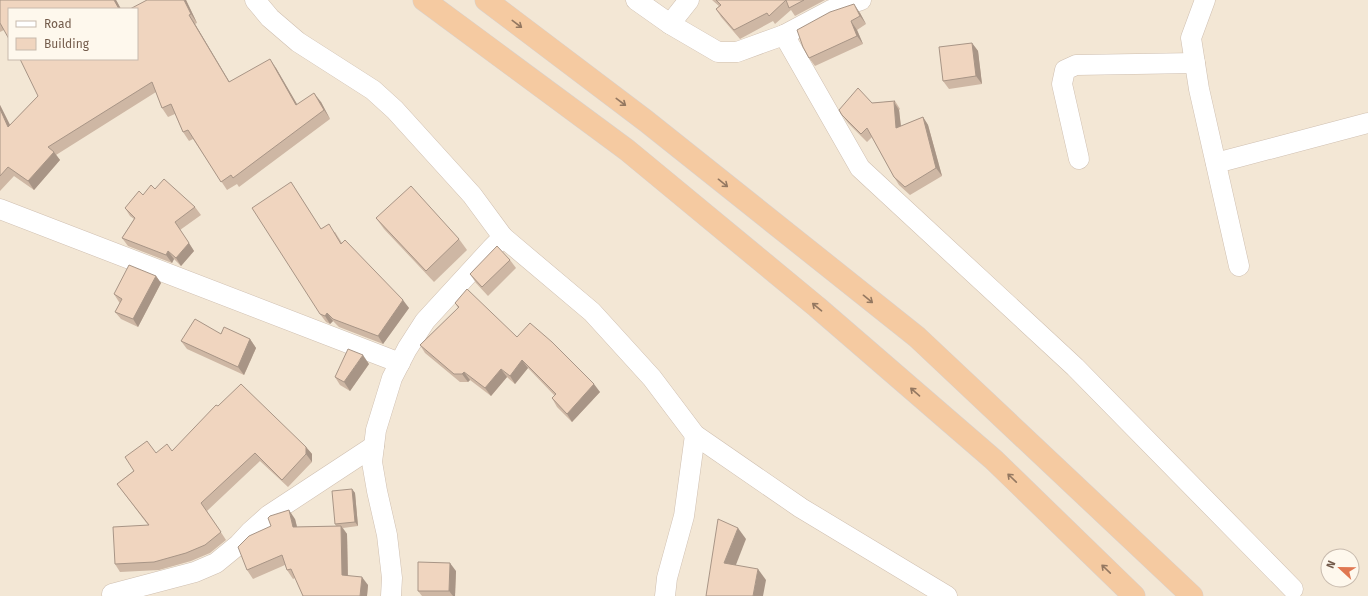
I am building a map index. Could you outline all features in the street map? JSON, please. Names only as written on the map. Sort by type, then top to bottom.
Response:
[{"type":"highway","points":[[424,0],[626,150],[817,307],[994,460],[1134,596]]},
{"type":"highway","points":[[486,0],[646,121],[916,337],[1192,596]]},
{"type":"street","points":[[255,0],[270,18],[298,42],[373,90],[395,110],[472,195],[503,237],[592,312],[652,378],[695,435],[801,508],[947,596]]},
{"type":"street","points":[[636,0],[670,24],[718,52],[736,52],[784,35],[831,10],[861,0]]},
{"type":"street","points":[[670,24],[689,0]]},
{"type":"street","points":[[1205,0],[1191,38],[1199,89],[1239,266]]},
{"type":"street","points":[[784,35],[860,168],[1075,367],[1293,589]]},
{"type":"street","points":[[1079,159],[1062,84],[1065,70],[1076,66],[1195,63]]},
{"type":"street","points":[[1216,163],[1368,123]]},
{"type":"street","points":[[0,209],[400,363]]},
{"type":"street","points":[[391,596],[392,578],[387,535],[372,462],[378,422],[392,378],[425,321],[503,237]]},
{"type":"street","points":[[665,596],[667,578],[684,516],[695,435]]},
{"type":"street","points":[[112,594],[195,572],[216,563],[238,545],[269,515],[374,446]]},
{"type":"shaded area","points":[[0,0],[1368,0],[1368,596],[0,596]]},
{"type":"building","points":[[0,0],[114,0],[118,8],[8,8],[8,37],[0,23]]},
{"type":"building","points":[[147,0],[184,0],[191,14],[189,15],[229,82],[270,59],[296,105],[314,93],[324,110],[233,178],[231,175],[221,182],[188,130],[183,132],[171,104],[162,108],[152,82],[48,147],[54,152],[28,181],[8,167],[0,176],[0,109],[8,127],[38,96],[20,60],[138,60],[138,8],[132,8]]},
{"type":"building","points":[[716,0],[786,0],[769,16],[767,13],[734,30],[716,9],[721,5]]},
{"type":"building","points":[[786,0],[804,0],[789,8]]},
{"type":"building","points":[[854,4],[860,16],[851,21],[857,36],[809,58],[797,30],[830,12]]},
{"type":"building","points":[[972,43],[976,76],[943,81],[939,47]]},
{"type":"building","points":[[858,88],[872,103],[895,101],[896,128],[923,117],[936,168],[905,187],[894,177],[867,128],[861,134],[839,110]]},
{"type":"building","points":[[164,179],[195,207],[175,222],[189,243],[176,258],[168,251],[166,255],[122,238],[135,218],[125,208],[139,191],[143,195],[151,185],[155,189]]},
{"type":"building","points":[[291,182],[321,229],[329,224],[341,244],[345,240],[403,300],[378,336],[333,319],[327,313],[325,316],[320,314],[252,208]]},
{"type":"building","points":[[411,186],[459,239],[426,271],[376,218]]},
{"type":"building","points":[[497,246],[510,260],[482,287],[470,274]]},
{"type":"building","points":[[129,265],[156,276],[133,319],[115,312],[122,299],[114,294]]},
{"type":"building","points":[[467,289],[517,337],[530,323],[552,342],[594,384],[567,414],[552,398],[556,394],[522,360],[510,376],[501,369],[485,388],[464,372],[462,374],[454,374],[420,345],[459,307],[455,303]]},
{"type":"building","points":[[195,319],[221,334],[224,327],[250,339],[238,367],[181,341]]},
{"type":"building","points":[[348,349],[363,355],[344,382],[335,377]]},
{"type":"building","points":[[241,384],[306,447],[306,454],[282,480],[255,453],[201,503],[221,532],[205,545],[186,553],[154,562],[115,564],[113,527],[149,525],[117,484],[134,471],[125,457],[147,441],[156,453],[167,444],[172,451],[216,405],[218,406]]},
{"type":"building","points":[[352,489],[355,522],[335,524],[332,491]]},
{"type":"building","points":[[289,510],[293,527],[341,526],[342,575],[362,577],[360,596],[303,596],[291,569],[287,570],[282,555],[247,570],[238,547],[249,536],[271,526],[268,518],[270,516]]},
{"type":"building","points":[[718,519],[738,528],[724,563],[758,569],[753,596],[706,596]]},
{"type":"building","points":[[418,562],[450,563],[449,591],[418,591]]}]
